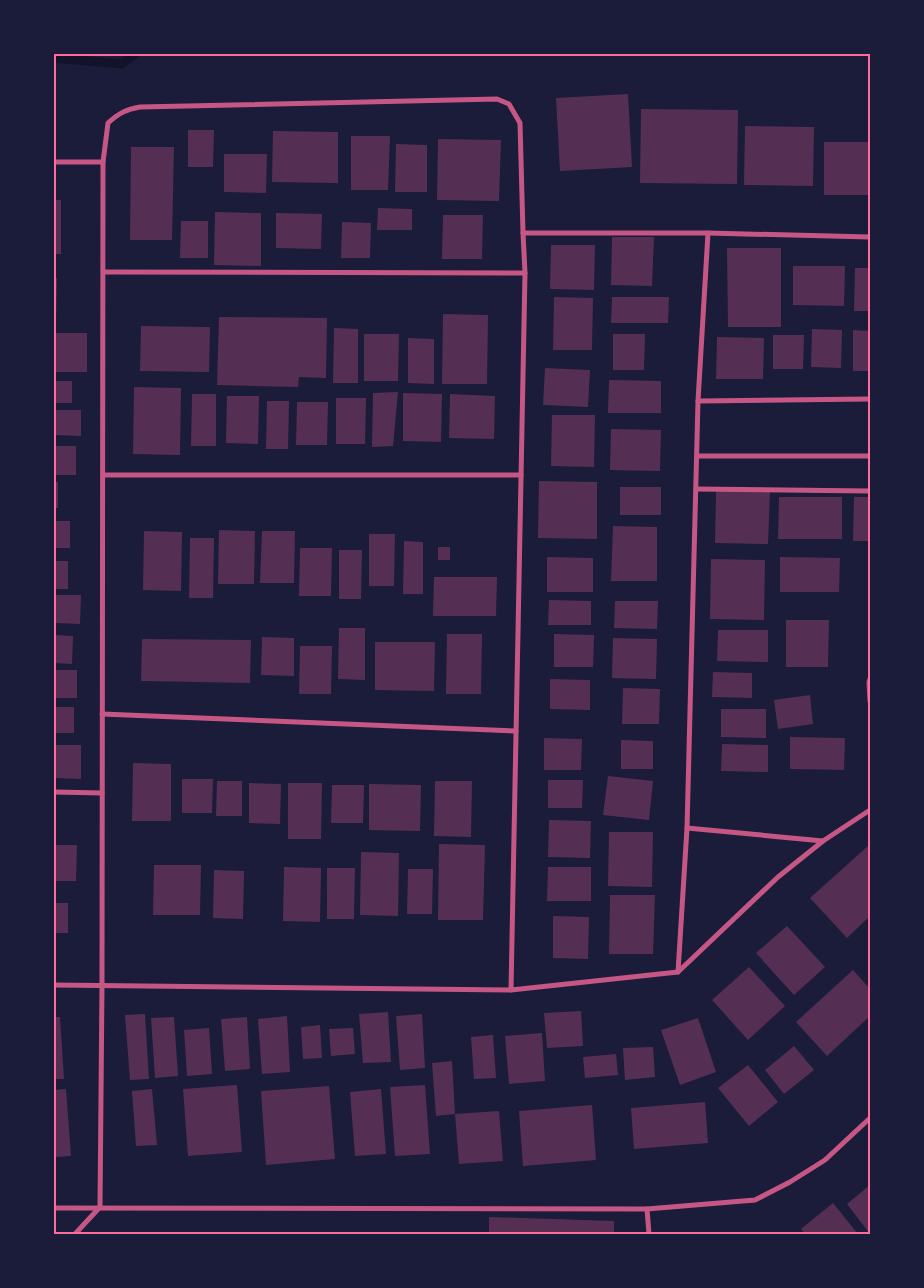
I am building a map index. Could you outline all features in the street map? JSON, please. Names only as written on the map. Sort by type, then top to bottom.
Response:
[{"type":"street","points":[[75,1234],[100,1207],[103,162],[108,123],[117,114],[140,107],[497,99],[509,104],[520,123],[525,273],[511,990]]},
{"type":"street","points":[[54,162],[103,162]]},
{"type":"street","points":[[523,233],[708,233],[870,237]]},
{"type":"street","points":[[678,972],[687,828],[698,401],[708,233]]},
{"type":"street","points":[[103,272],[525,273]]},
{"type":"street","points":[[698,401],[870,399]]},
{"type":"street","points":[[697,456],[870,456]]},
{"type":"street","points":[[103,475],[521,475]]},
{"type":"street","points":[[696,488],[870,491]]},
{"type":"street","points":[[870,679],[870,701]]},
{"type":"street","points":[[102,714],[516,731]]},
{"type":"street","points":[[54,792],[102,793]]},
{"type":"street","points":[[54,985],[511,990],[678,972],[778,877],[823,841],[870,810]]},
{"type":"street","points":[[687,828],[823,841]]},
{"type":"street","points":[[54,1208],[647,1209],[755,1200],[790,1182],[824,1160],[870,1118]]},
{"type":"street","points":[[647,1209],[649,1234]]},
{"type":"building","points":[[628,94],[632,167],[560,171],[556,98]]},
{"type":"building","points":[[641,109],[738,110],[737,184],[640,183]]},
{"type":"building","points":[[745,126],[814,127],[813,186],[744,185]]},
{"type":"building","points":[[188,130],[214,130],[213,167],[188,167]]},
{"type":"building","points":[[273,131],[338,132],[338,183],[272,182]]},
{"type":"building","points":[[351,136],[390,136],[388,190],[351,190]]},
{"type":"building","points":[[438,139],[501,140],[499,201],[437,200]]},
{"type":"building","points":[[824,142],[870,142],[870,195],[824,195]]},
{"type":"building","points":[[396,144],[427,145],[427,192],[395,192]]},
{"type":"building","points":[[131,147],[174,147],[172,240],[130,240]]},
{"type":"building","points":[[224,154],[267,154],[266,193],[224,192]]},
{"type":"building","points":[[54,200],[61,200],[61,254],[54,254]]},
{"type":"building","points":[[378,208],[412,209],[412,230],[377,230]]},
{"type":"building","points":[[215,212],[261,213],[261,266],[214,265]]},
{"type":"building","points":[[276,213],[322,214],[321,249],[276,248]]},
{"type":"building","points":[[443,215],[483,215],[482,259],[442,259]]},
{"type":"building","points":[[181,221],[208,221],[208,258],[180,258]]},
{"type":"building","points":[[342,222],[371,223],[370,258],[341,258]]},
{"type":"building","points":[[612,237],[654,237],[652,286],[611,285]]},
{"type":"building","points":[[551,245],[595,245],[594,290],[550,289]]},
{"type":"building","points":[[727,248],[781,248],[781,327],[728,327]]},
{"type":"building","points":[[793,266],[845,266],[844,306],[793,305]]},
{"type":"building","points":[[855,268],[870,268],[870,311],[854,311]]},
{"type":"building","points":[[54,278],[57,278],[56,324],[54,324]]},
{"type":"building","points":[[554,297],[593,298],[592,350],[553,350]]},
{"type":"building","points":[[612,297],[669,297],[668,323],[611,323]]},
{"type":"building","points":[[443,314],[488,315],[487,384],[442,384]]},
{"type":"building","points":[[219,317],[327,318],[326,378],[299,377],[298,387],[217,385]]},
{"type":"building","points":[[141,326],[210,327],[209,372],[140,371]]},
{"type":"building","points":[[334,328],[358,329],[358,383],[333,383]]},
{"type":"building","points":[[812,329],[842,330],[841,368],[811,367]]},
{"type":"building","points":[[853,330],[870,331],[870,371],[853,371]]},
{"type":"building","points":[[54,333],[87,333],[87,372],[54,372]]},
{"type":"building","points":[[364,334],[399,334],[398,381],[364,381]]},
{"type":"building","points":[[613,334],[645,334],[644,370],[613,370]]},
{"type":"building","points":[[773,335],[804,335],[803,369],[773,369]]},
{"type":"building","points":[[717,337],[764,338],[763,379],[716,379]]},
{"type":"building","points":[[408,338],[434,339],[434,384],[408,383]]},
{"type":"building","points":[[545,368],[590,370],[588,407],[543,405]]},
{"type":"building","points":[[609,380],[661,381],[661,413],[608,413]]},
{"type":"building","points":[[54,381],[72,381],[72,403],[54,403]]},
{"type":"building","points":[[134,387],[181,388],[180,455],[133,454]]},
{"type":"building","points":[[398,392],[393,446],[372,447],[373,393]]},
{"type":"building","points":[[403,393],[442,394],[441,442],[403,441]]},
{"type":"building","points":[[192,394],[216,394],[216,446],[191,446]]},
{"type":"building","points":[[450,394],[495,396],[494,439],[449,438]]},
{"type":"building","points":[[227,396],[259,396],[258,444],[226,443]]},
{"type":"building","points":[[336,398],[366,398],[365,444],[336,444]]},
{"type":"building","points":[[267,401],[289,401],[288,449],[266,449]]},
{"type":"building","points":[[297,402],[328,402],[327,445],[296,445]]},
{"type":"building","points":[[54,410],[81,410],[81,436],[54,435]]},
{"type":"building","points":[[552,415],[595,415],[594,467],[551,466]]},
{"type":"building","points":[[611,429],[661,430],[660,471],[610,470]]},
{"type":"building","points":[[54,446],[76,446],[76,475],[54,475]]},
{"type":"building","points":[[539,481],[597,482],[597,539],[538,538]]},
{"type":"building","points":[[54,482],[58,482],[58,508],[54,508]]},
{"type":"building","points":[[620,487],[661,487],[661,515],[620,515]]},
{"type":"building","points":[[716,491],[770,492],[768,544],[715,543]]},
{"type":"building","points":[[779,497],[842,497],[842,539],[778,539]]},
{"type":"building","points":[[854,497],[870,497],[870,541],[853,541]]},
{"type":"building","points":[[54,521],[70,521],[70,548],[54,548]]},
{"type":"building","points":[[613,526],[657,527],[657,581],[611,581]]},
{"type":"building","points":[[219,530],[255,531],[254,584],[218,584]]},
{"type":"building","points":[[144,531],[182,532],[181,591],[143,590]]},
{"type":"building","points":[[262,531],[295,531],[294,583],[260,583]]},
{"type":"building","points":[[369,534],[395,534],[394,586],[369,586]]},
{"type":"building","points":[[190,538],[214,538],[213,598],[189,598]]},
{"type":"building","points":[[404,541],[423,542],[423,594],[403,594]]},
{"type":"building","points":[[438,547],[450,547],[450,560],[438,560]]},
{"type":"building","points":[[300,548],[332,548],[331,596],[299,596]]},
{"type":"building","points":[[339,550],[362,550],[361,599],[339,599]]},
{"type":"building","points":[[547,557],[593,558],[593,592],[547,592]]},
{"type":"building","points":[[780,557],[840,558],[839,592],[780,592]]},
{"type":"building","points":[[711,559],[765,560],[764,620],[710,619]]},
{"type":"building","points":[[54,561],[68,561],[68,589],[54,589]]},
{"type":"building","points":[[434,577],[497,577],[496,616],[433,616]]},
{"type":"building","points":[[54,595],[81,595],[80,624],[54,623]]},
{"type":"building","points":[[549,600],[591,601],[591,625],[548,625]]},
{"type":"building","points":[[615,601],[658,601],[657,629],[614,628]]},
{"type":"building","points":[[786,620],[829,620],[828,667],[786,667]]},
{"type":"building","points":[[339,628],[365,628],[365,680],[338,679]]},
{"type":"building","points":[[718,630],[768,630],[768,662],[717,661]]},
{"type":"building","points":[[447,634],[482,634],[481,694],[446,694]]},
{"type":"building","points":[[554,634],[594,635],[593,667],[554,667]]},
{"type":"building","points":[[54,635],[73,636],[72,664],[54,663]]},
{"type":"building","points":[[262,637],[294,638],[294,676],[261,675]]},
{"type":"building","points":[[613,638],[657,639],[656,679],[612,678]]},
{"type":"building","points":[[142,639],[251,640],[250,683],[141,681]]},
{"type":"building","points":[[375,642],[435,642],[434,691],[375,690]]},
{"type":"building","points":[[300,646],[332,646],[331,694],[299,694]]},
{"type":"building","points":[[54,670],[77,670],[77,698],[54,698]]},
{"type":"building","points":[[713,672],[752,673],[752,698],[712,697]]},
{"type":"building","points":[[550,679],[590,680],[590,710],[550,709]]},
{"type":"building","points":[[623,688],[660,689],[659,724],[622,724]]},
{"type":"building","points":[[810,695],[813,724],[778,729],[774,700]]},
{"type":"building","points":[[54,707],[74,707],[74,733],[54,733]]},
{"type":"building","points":[[721,709],[766,709],[766,738],[721,737]]},
{"type":"building","points":[[790,737],[845,738],[844,770],[790,769]]},
{"type":"building","points":[[544,738],[582,739],[581,770],[544,770]]},
{"type":"building","points":[[621,740],[653,741],[653,769],[621,769]]},
{"type":"building","points":[[722,744],[768,745],[768,772],[721,771]]},
{"type":"building","points":[[54,745],[81,745],[81,779],[54,778]]},
{"type":"building","points":[[133,763],[171,764],[171,821],[132,821]]},
{"type":"building","points":[[608,776],[653,781],[649,820],[603,815]]},
{"type":"building","points":[[182,779],[213,779],[212,813],[182,813]]},
{"type":"building","points":[[548,780],[583,780],[582,808],[548,808]]},
{"type":"building","points":[[217,781],[242,781],[242,816],[216,816]]},
{"type":"building","points":[[435,781],[472,781],[471,837],[434,836]]},
{"type":"building","points":[[249,783],[281,784],[280,824],[249,823]]},
{"type":"building","points":[[288,783],[322,783],[321,839],[288,839]]},
{"type":"building","points":[[369,784],[421,785],[420,831],[369,830]]},
{"type":"building","points":[[332,785],[364,785],[363,823],[331,823]]},
{"type":"building","points":[[549,820],[591,821],[590,858],[548,857]]},
{"type":"building","points":[[609,832],[653,832],[652,887],[608,886]]},
{"type":"building","points":[[439,844],[485,845],[483,920],[438,920]]},
{"type":"building","points":[[54,845],[77,845],[76,881],[54,881]]},
{"type":"building","points":[[868,846],[870,849],[870,916],[847,938],[810,898]]},
{"type":"building","points":[[361,852],[399,853],[398,916],[360,915]]},
{"type":"building","points":[[154,865],[201,865],[200,915],[153,915]]},
{"type":"building","points":[[284,867],[321,868],[320,922],[283,921]]},
{"type":"building","points":[[548,867],[591,867],[591,901],[547,901]]},
{"type":"building","points":[[327,868],[355,868],[354,919],[327,919]]},
{"type":"building","points":[[408,869],[433,869],[432,914],[407,914]]},
{"type":"building","points":[[214,870],[244,871],[243,919],[213,918]]},
{"type":"building","points":[[610,895],[655,895],[653,954],[609,954]]},
{"type":"building","points":[[54,903],[68,903],[68,933],[54,933]]},
{"type":"building","points":[[553,916],[589,917],[588,959],[553,958]]},
{"type":"building","points":[[787,926],[825,967],[794,995],[756,953]]},
{"type":"building","points":[[749,967],[785,1006],[748,1040],[712,1000]]},
{"type":"building","points":[[853,970],[870,989],[870,1016],[827,1056],[796,1022]]},
{"type":"building","points":[[581,1011],[583,1046],[547,1048],[544,1013]]},
{"type":"building","points":[[388,1012],[391,1062],[363,1063],[359,1014]]},
{"type":"building","points":[[145,1014],[149,1079],[130,1080],[125,1015]]},
{"type":"building","points":[[422,1014],[425,1068],[400,1070],[396,1016]]},
{"type":"building","points":[[287,1016],[290,1072],[262,1074],[258,1019]]},
{"type":"building","points":[[54,1017],[60,1017],[64,1079],[54,1079]]},
{"type":"building","points":[[174,1017],[178,1076],[155,1078],[151,1018]]},
{"type":"building","points":[[247,1017],[250,1069],[225,1071],[221,1019]]},
{"type":"building","points":[[698,1018],[716,1072],[680,1085],[661,1030]]},
{"type":"building","points":[[320,1025],[322,1058],[303,1059],[301,1027]]},
{"type":"building","points":[[209,1028],[212,1074],[187,1076],[184,1030]]},
{"type":"building","points":[[353,1028],[355,1054],[331,1056],[329,1029]]},
{"type":"building","points":[[542,1033],[545,1081],[509,1084],[505,1036]]},
{"type":"building","points":[[493,1035],[496,1078],[474,1079],[471,1037]]},
{"type":"building","points":[[794,1046],[814,1070],[784,1094],[765,1070]]},
{"type":"building","points":[[653,1047],[655,1077],[625,1080],[623,1048]]},
{"type":"building","points":[[616,1054],[618,1075],[585,1078],[583,1057]]},
{"type":"building","points":[[452,1061],[455,1114],[436,1116],[432,1063]]},
{"type":"building","points":[[748,1065],[778,1102],[749,1126],[718,1088]]},
{"type":"building","points":[[237,1085],[242,1152],[188,1156],[183,1089]]},
{"type":"building","points":[[425,1085],[430,1154],[395,1156],[390,1087]]},
{"type":"building","points":[[329,1086],[335,1159],[266,1165],[261,1091]]},
{"type":"building","points":[[66,1089],[71,1156],[54,1157],[54,1090]]},
{"type":"building","points":[[152,1089],[157,1145],[136,1146],[132,1091]]},
{"type":"building","points":[[381,1089],[386,1154],[355,1156],[350,1092]]},
{"type":"building","points":[[705,1102],[708,1143],[634,1149],[631,1108]]},
{"type":"building","points":[[592,1105],[596,1160],[523,1166],[519,1111]]},
{"type":"building","points":[[499,1111],[503,1161],[459,1164],[455,1114]]},
{"type":"building","points":[[870,1185],[870,1234],[847,1204]]},
{"type":"building","points":[[833,1203],[858,1234],[805,1234],[801,1229]]},
{"type":"building","points":[[489,1217],[614,1221],[614,1234],[489,1234]]},
{"type":"waterway","points":[[54,58],[122,64],[135,54]]}]
